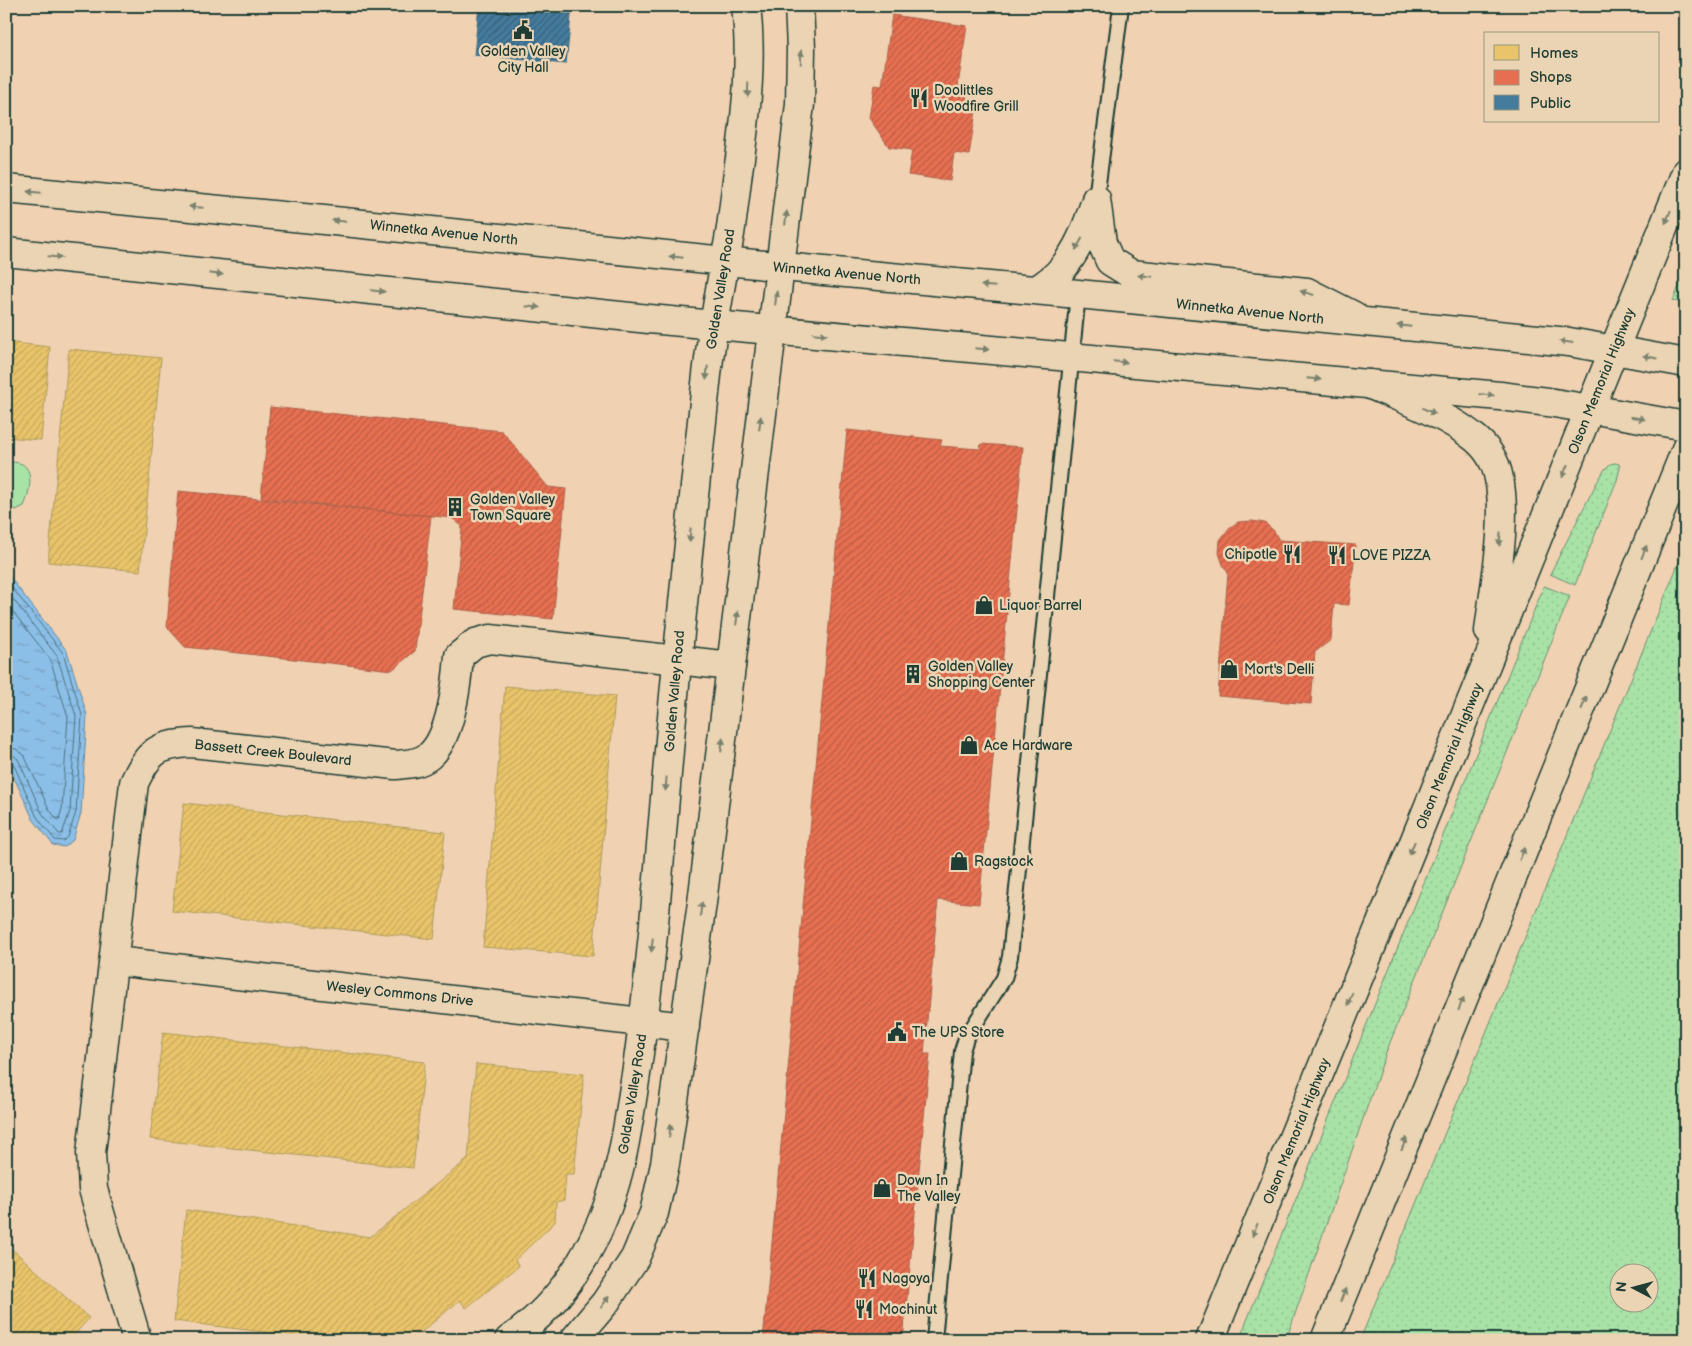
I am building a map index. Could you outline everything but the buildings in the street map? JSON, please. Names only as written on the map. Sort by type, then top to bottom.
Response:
[{"type":"main road","name":"Golden Valley Road","points":[[520,1337],[551,1304],[593,1243],[608,1207],[620,1168],[644,1021],[676,660],[708,361],[725,261],[748,100],[749,54],[746,6]]},
{"type":"main road","points":[[574,1340],[605,1304],[634,1258],[654,1213],[665,1164],[702,903],[800,104],[801,48],[799,6]]},
{"type":"main road","name":"Olson Memorial Highway","points":[[1210,1340],[1686,172]]},
{"type":"main road","name":"Winnetka Avenue North","points":[[6,189],[780,267],[1569,342],[1686,363]]},
{"type":"main road","points":[[1037,290],[1060,272],[1076,250],[1086,231],[1096,199]]},
{"type":"main road","points":[[1096,199],[1102,243],[1110,261],[1130,274],[1308,292],[1366,322]]},
{"type":"main road","points":[[6,252],[714,325],[1500,396],[1548,402],[1686,426]]},
{"type":"main road","points":[[1369,384],[1449,421],[1472,435],[1489,453],[1494,464],[1499,479],[1502,513],[1485,666]]},
{"type":"main road","points":[[1325,1340],[1686,450]]},
{"type":"main road","name":"Bassett Creek Boulevard","points":[[137,1340],[93,1189],[91,1153],[115,961],[134,783],[142,766],[153,752],[174,744],[192,743],[395,765],[415,763],[430,756],[440,741],[450,717],[457,681],[459,656],[476,643],[490,639],[731,666]]},
{"type":"main road","name":"Wesley Commons Drive","points":[[115,961],[685,1027]]},
{"type":"lane","points":[[1096,199],[1121,6]]},
{"type":"lane","points":[[934,1340],[962,1051],[966,1038],[1004,978],[1010,957],[1078,294]]},
{"type":"green space","points":[[1686,269],[1686,303],[1673,301]]},
{"type":"green space","points":[[6,462],[22,464],[26,467],[30,477],[28,496],[24,506],[16,510],[6,505]]},
{"type":"green space","points":[[1610,464],[1619,464],[1620,468],[1617,480],[1575,585],[1550,574],[1596,484],[1605,469]]},
{"type":"green space","points":[[1686,545],[1686,1340],[1360,1340]]},
{"type":"green space","points":[[1544,586],[1570,596],[1387,1050],[1286,1340],[1239,1340]]},
{"type":"water","points":[[6,572],[67,651],[87,715],[81,813],[73,840],[65,847],[53,845],[33,819],[6,760]]},
{"type":"place","name":"Golden Valley City Hall","points":[[523,30]]},
{"type":"place","name":"Doolittles Woodfire Grill","points":[[919,98]]},
{"type":"place","name":"Golden Valley Town Square","points":[[455,507]]},
{"type":"place","name":"Chipotle","points":[[1292,554]]},
{"type":"place","name":"LOVE PIZZA","points":[[1337,555]]},
{"type":"place","name":"Liquor Barrel","points":[[984,605]]},
{"type":"place","name":"Mort's Delli","points":[[1229,669]]},
{"type":"place","name":"Golden Valley Shopping Center","points":[[913,674]]},
{"type":"place","name":"Ace Hardware","points":[[969,745]]},
{"type":"place","name":"Ragstock","points":[[959,861]]},
{"type":"place","name":"The UPS Store","points":[[897,1032]]},
{"type":"place","name":"Down In The Valley","points":[[882,1188]]},
{"type":"place","name":"Nagoya","points":[[867,1278]]},
{"type":"place","name":"Mochinut","points":[[864,1309]]}]
